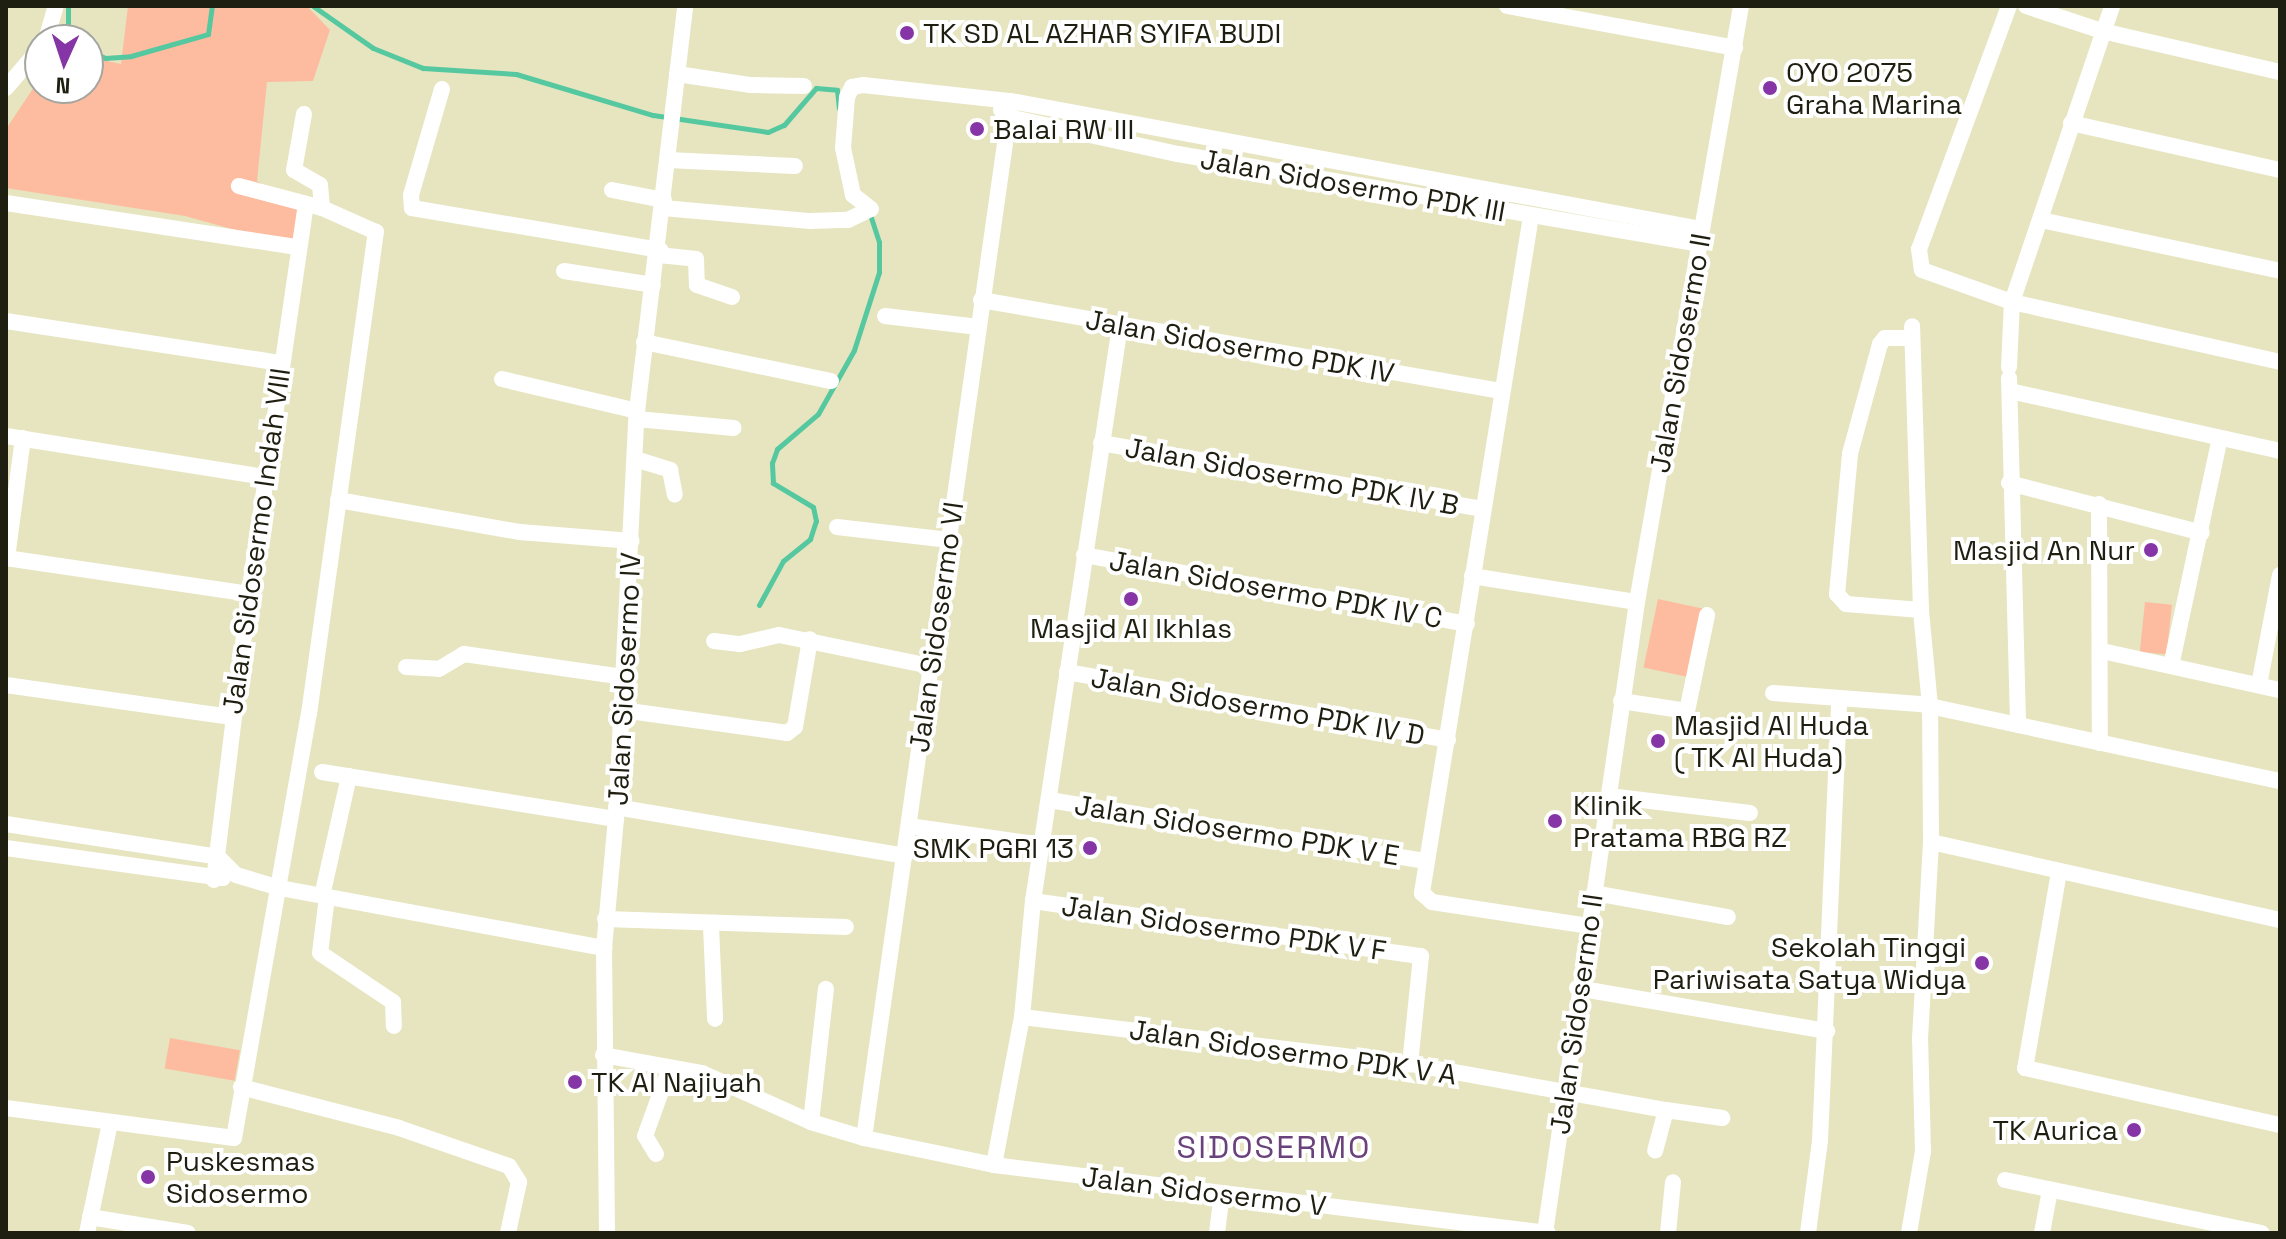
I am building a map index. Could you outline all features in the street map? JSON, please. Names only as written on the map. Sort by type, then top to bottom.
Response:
[{"type":"street","name":"Jalan Sidosermo IV","points":[[607,1233],[603,1055],[605,919],[616,813],[637,415],[644,342],[659,252],[685,6]]},
{"type":"street","points":[[1507,6],[1602,14],[1735,48]]},
{"type":"street","name":"Jalan Sidosermo II","points":[[1546,1233],[1577,988],[1609,796],[1621,701],[1741,6]]},
{"type":"street","points":[[2009,6],[1919,249],[1922,270],[2012,302],[2280,362]]},
{"type":"street","points":[[2026,6],[2102,31],[2280,72]]},
{"type":"street","points":[[2018,725],[2009,483],[2012,302],[2112,6]]},
{"type":"street","points":[[6,88],[24,67]]},
{"type":"street","points":[[677,74],[804,86]]},
{"type":"street","points":[[612,190],[664,204],[810,221],[865,212],[853,195],[843,148],[847,97],[852,87],[991,101],[1010,109]]},
{"type":"street","points":[[442,89],[411,195],[412,208],[696,259],[696,284],[732,297]]},
{"type":"street","name":"Jalan Sidosermo PDK III","points":[[1010,109],[1545,200],[1700,237]]},
{"type":"street","name":"Jalan Sidosermo PDK III","points":[[1010,109],[1178,154],[1536,217],[1700,237]]},
{"type":"street","name":"Jalan Sidosermo VI","points":[[864,1138],[1010,109]]},
{"type":"street","points":[[304,114],[294,170],[320,185],[314,206]]},
{"type":"street","points":[[2071,123],[2280,170]]},
{"type":"street","points":[[1178,154],[1183,136]]},
{"type":"street","points":[[668,160],[795,166]]},
{"type":"street","points":[[6,1108],[234,1138],[280,888],[376,232],[314,206],[239,186]]},
{"type":"street","points":[[1456,204],[1460,186]]},
{"type":"street","points":[[1545,200],[1536,217],[1500,391],[1467,624],[1422,893],[1432,902],[1588,926]]},
{"type":"street","points":[[6,203],[296,247]]},
{"type":"street","name":"Jalan Sidosermo Indah VIII","points":[[214,880],[232,717],[296,247],[314,206]]},
{"type":"street","points":[[2041,220],[2280,271]]},
{"type":"street","points":[[564,271],[653,285]]},
{"type":"street","name":"Jalan Sidosermo PDK IV","points":[[981,300],[1500,391]]},
{"type":"street","points":[[885,316],[978,327]]},
{"type":"street","points":[[6,321],[281,363]]},
{"type":"street","points":[[994,1165],[1022,1017],[1033,901],[1120,326]]},
{"type":"street","points":[[1909,1233],[1923,1151],[1920,1039],[1931,842],[1917,704],[1921,610],[1904,334],[1881,341],[1850,454],[1838,598],[1846,604],[1921,610]]},
{"type":"street","points":[[644,342],[831,381]]},
{"type":"street","points":[[2009,378],[2220,438],[2280,451]]},
{"type":"street","points":[[502,379],[637,415],[734,428]]},
{"type":"street","points":[[249,594],[6,558],[14,437],[265,477]]},
{"type":"street","points":[[2171,666],[2220,438]]},
{"type":"street","name":"Jalan Sidosermo PDK IV B","points":[[1101,443],[1483,509]]},
{"type":"street","points":[[635,459],[670,470],[675,495]]},
{"type":"street","points":[[2009,483],[2202,533]]},
{"type":"street","points":[[338,500],[520,532],[632,541]]},
{"type":"street","points":[[2099,504],[2100,743]]},
{"type":"street","points":[[837,527],[949,540]]},
{"type":"street","name":"Jalan Sidosermo PDK IV C","points":[[1084,555],[1467,624]]},
{"type":"street","points":[[2259,685],[2280,575]]},
{"type":"street","points":[[1472,576],[1637,602]]},
{"type":"street","points":[[1621,701],[1687,711],[1707,615]]},
{"type":"street","points":[[714,641],[740,644],[779,635],[930,666]]},
{"type":"street","points":[[622,710],[787,733],[795,727],[810,639]]},
{"type":"street","points":[[2102,651],[2280,690]]},
{"type":"street","points":[[406,667],[439,669],[464,654],[624,677]]},
{"type":"street","name":"Jalan Sidosermo PDK IV D","points":[[1067,672],[1448,740]]},
{"type":"street","points":[[6,685],[232,717]]},
{"type":"street","points":[[1773,693],[1917,704],[2280,781]]},
{"type":"street","points":[[1808,1233],[1827,1031],[1839,700]]},
{"type":"street","points":[[322,772],[905,856]]},
{"type":"street","points":[[349,776],[324,896],[320,953],[393,1002],[394,1026]]},
{"type":"street","points":[[1609,796],[1750,813]]},
{"type":"street","name":"Jalan Sidosermo PDK V E","points":[[1049,800],[1426,861]]},
{"type":"street","points":[[6,824],[218,857],[236,875],[280,888],[604,948]]},
{"type":"street","points":[[909,826],[1043,845]]},
{"type":"street","points":[[1931,842],[2280,920]]},
{"type":"street","points":[[6,848],[214,880],[236,875]]},
{"type":"street","points":[[2059,872],[2025,1068],[2280,1125]]},
{"type":"street","points":[[1594,893],[1728,917]]},
{"type":"street","name":"Jalan Sidosermo PDK V F","points":[[1033,901],[1415,954],[1423,964],[1410,1064]]},
{"type":"street","points":[[605,919],[711,926],[846,927]]},
{"type":"street","points":[[711,926],[715,1019]]},
{"type":"street","points":[[1577,988],[1716,1016],[1827,1031]]},
{"type":"street","points":[[811,1122],[826,989]]},
{"type":"street","name":"Jalan Sidosermo PDK V A","points":[[1022,1017],[1410,1064],[1564,1094],[1722,1118]]},
{"type":"street","name":"Jalan Sidosermo V","points":[[603,1055],[702,1073],[811,1122],[864,1138],[994,1165],[1546,1233]]},
{"type":"street","points":[[656,1154],[645,1136],[670,1067]]},
{"type":"street","points":[[241,1087],[399,1128],[509,1166],[519,1182],[508,1233]]},
{"type":"street","points":[[1655,1151],[1666,1110]]},
{"type":"street","points":[[110,1123],[88,1225],[188,1233]]},
{"type":"street","points":[[2005,1180],[2262,1233]]},
{"type":"street","points":[[1668,1233],[1673,1182]]},
{"type":"street","points":[[2042,1233],[2050,1190]]},
{"type":"street","points":[[1217,1233],[1222,1193]]},
{"type":"shaded area","points":[[128,6],[307,6],[330,30],[313,81],[267,82],[257,181],[304,210],[296,247],[185,216],[6,188],[6,129],[24,102],[104,104],[104,60],[121,64]]},
{"type":"shaded area","points":[[1658,599],[1706,609],[1691,678],[1643,667]]},
{"type":"shaded area","points":[[2145,602],[2172,605],[2167,655],[2140,652]]},
{"type":"shaded area","points":[[170,1038],[240,1050],[235,1081],[165,1069]]},
{"type":"waterway","points":[[68,6],[68,24]]},
{"type":"waterway","points":[[104,58],[131,56],[208,34],[212,6]]},
{"type":"waterway","points":[[313,6],[373,48],[423,68],[516,74],[653,115],[768,132],[784,125],[816,88],[837,90],[839,108]]},
{"type":"waterway","points":[[759,605],[783,561],[810,539],[816,521],[813,507],[773,483],[772,463],[777,449],[818,414],[854,350],[879,272],[879,242],[870,214]]},
{"type":"place","name":"TK SD AL AZHAR SYIFA BUDI","points":[[907,33]]},
{"type":"place","name":"OYO 2075 Graha Marina","points":[[1770,88]]},
{"type":"place","name":"Balai RW III","points":[[977,129]]},
{"type":"place","name":"Masjid An Nur","points":[[2151,550]]},
{"type":"place","name":"Masjid Al Ikhlas","points":[[1131,599]]},
{"type":"place","name":"Masjid Al Huda ( TK Al Huda)","points":[[1658,741]]},
{"type":"place","name":"Klinik Pratama RBG RZ","points":[[1555,821]]},
{"type":"place","name":"SMK PGRI 13","points":[[1090,848]]},
{"type":"place","name":"Sekolah Tinggi Pariwisata Satya Widya","points":[[1982,963]]},
{"type":"place","name":"TK Al Najiyah","points":[[575,1082]]},
{"type":"place","name":"TK Aurica","points":[[2134,1130]]},
{"type":"place","name":"Puskesmas Sidosermo","points":[[148,1177]]},
{"type":"district","name":"SIDOSERMO","points":[[1274,1147]]}]
